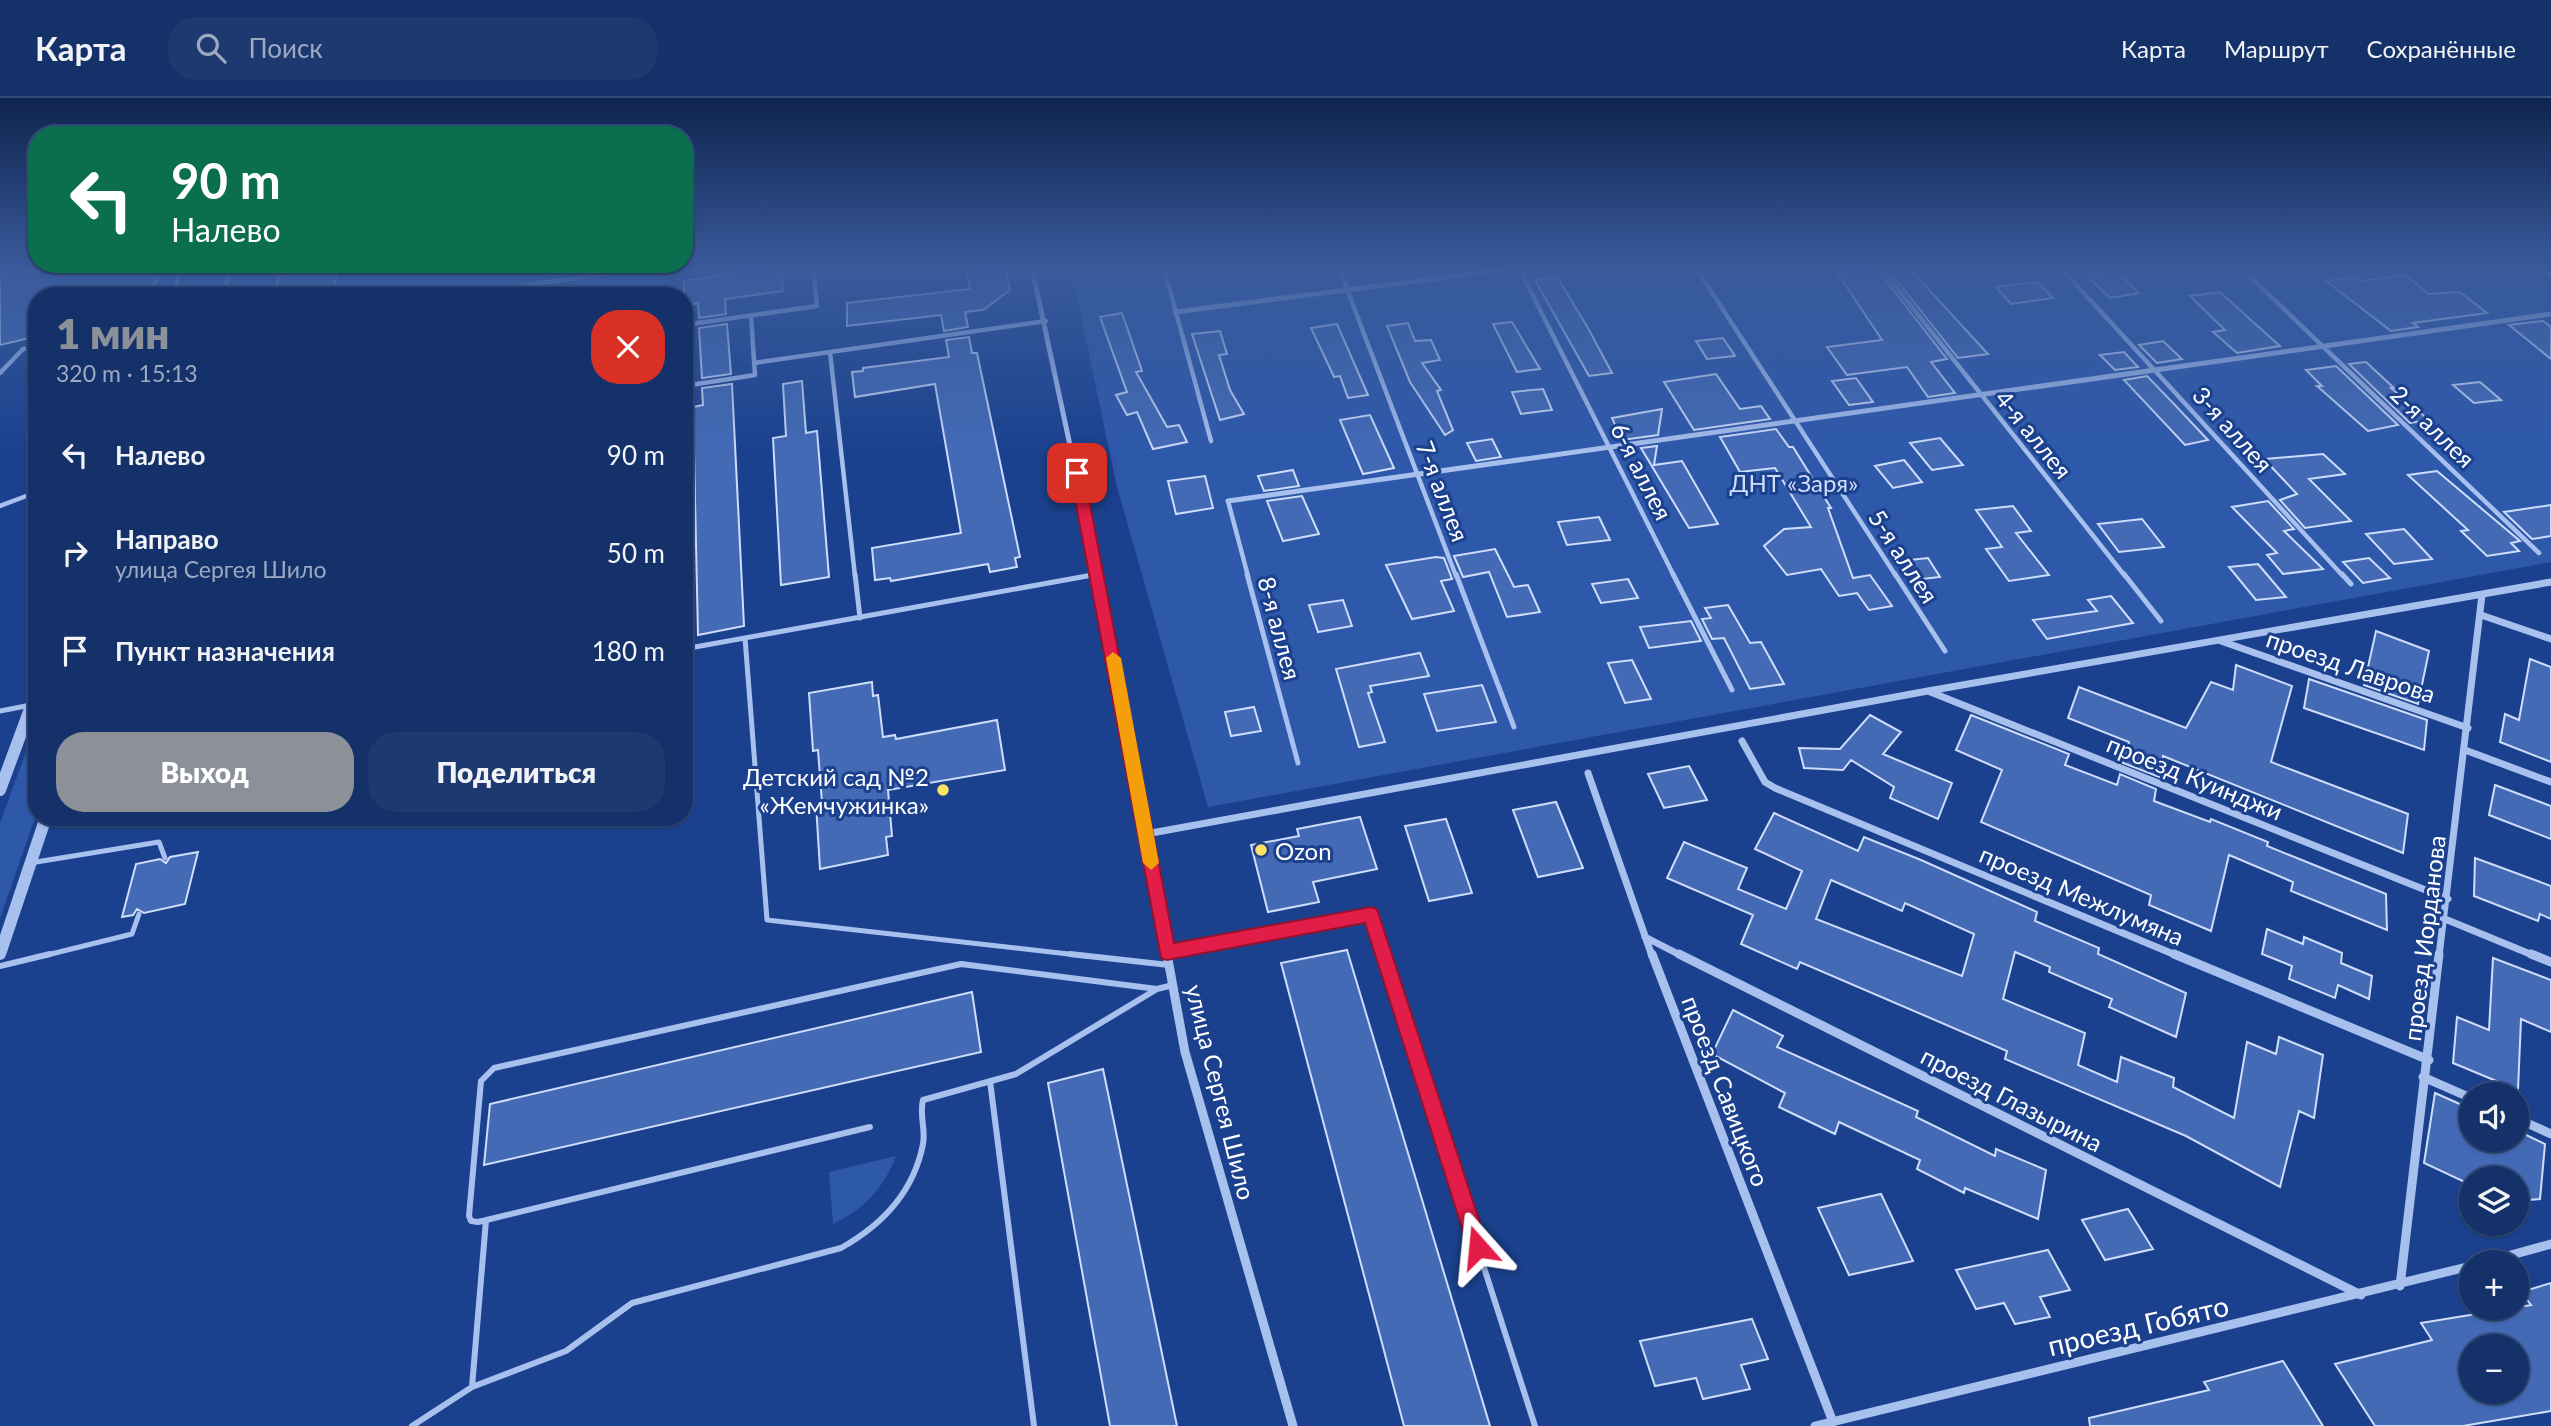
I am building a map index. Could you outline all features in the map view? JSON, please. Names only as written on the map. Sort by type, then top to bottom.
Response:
[{"type":"street","name":"улица Сергея Шило","points":[[1048,330],[1098,574],[1185,1052],[1293,1426]]},
{"type":"street","points":[[1228,501],[2438,330]]},
{"type":"street","points":[[1146,834],[1928,691],[2551,582]]},
{"type":"street","name":"проезд Иорданова","points":[[2400,1286],[2483,594]]},
{"type":"street","points":[[2481,615],[2551,639]]},
{"type":"street","name":"проезд Лаврова","points":[[2221,640],[2468,728]]},
{"type":"street","name":"проезд Куинджи","points":[[1928,691],[2448,899]]},
{"type":"street","points":[[0,790],[2,777],[28,712]]},
{"type":"street","name":"проезд Межлумяна","points":[[1742,741],[1765,782],[1775,788],[2429,1060]]},
{"type":"street","points":[[2465,750],[2551,782]]},
{"type":"street","name":"проезд Савицкого","points":[[1588,773],[1645,937],[1833,1422]]},
{"type":"street","points":[[0,954],[43,826]]},
{"type":"street","points":[[2445,919],[2551,962]]},
{"type":"street","name":"проезд Глазырина","points":[[1645,937],[2361,1295]]},
{"type":"street","points":[[2423,1077],[2459,1093]]},
{"type":"street","points":[[2529,1124],[2551,1134]]},
{"type":"street","points":[[2529,1250],[2551,1244]]},
{"type":"street","name":"проезд Гобято","points":[[1815,1426],[2400,1286],[2459,1269]]},
{"type":"lane","points":[[693,385],[755,375],[752,330]]},
{"type":"lane","points":[[754,363],[984,330]]},
{"type":"lane","points":[[1180,330],[1212,441]]},
{"type":"lane","name":"7-я аллея","points":[[1363,330],[1514,727]]},
{"type":"lane","name":"6-я аллея","points":[[1551,330],[1732,690]]},
{"type":"lane","name":"5-я аллея","points":[[1736,330],[1945,651]]},
{"type":"lane","name":"4-я аллея","points":[[1930,330],[2161,621]]},
{"type":"lane","name":"3-я аллея","points":[[2119,330],[2350,584]]},
{"type":"lane","name":"2-я аллея","points":[[2307,330],[2539,553]]},
{"type":"lane","points":[[0,373],[23,349],[28,348]]},
{"type":"lane","points":[[831,352],[860,618]]},
{"type":"lane","points":[[0,506],[28,495]]},
{"type":"lane","name":"8-я аллея","points":[[1228,501],[1298,764]]},
{"type":"lane","points":[[693,647],[1098,574]]},
{"type":"lane","points":[[745,638],[767,920],[1169,965]]},
{"type":"lane","points":[[0,711],[28,706]]},
{"type":"lane","points":[[30,863],[159,842],[165,858]]},
{"type":"lane","points":[[0,966],[132,934],[139,914]]},
{"type":"lane","points":[[1167,952],[1371,915],[1535,1426]]},
{"type":"lane","points":[[870,1127],[486,1220],[471,1222],[469,1216],[481,1081],[486,1073],[494,1068],[961,964],[1157,989]]},
{"type":"lane","points":[[412,1426],[472,1387],[566,1351],[615,1314],[648,1297],[841,1248],[861,1238],[884,1217],[905,1191],[918,1165],[924,1140],[920,1108],[923,1100],[1024,1069],[1157,989],[1173,985]]},
{"type":"lane","points":[[990,1081],[1034,1426]]},
{"type":"lane","points":[[472,1387],[486,1220]]},
{"type":"green space","name":"ДНТ «Заря»","points":[[1084,330],[2551,330],[2551,562],[1208,807],[1116,483]]},
{"type":"green space","points":[[28,747],[28,826],[32,826],[0,918],[0,823]]},
{"type":"green space","points":[[896,1156],[872,1196],[854,1212],[833,1224],[829,1172]]},
{"type":"building","points":[[0,330],[28,330],[28,338],[0,345]]},
{"type":"building","points":[[699,330],[727,330],[731,374],[702,378]]},
{"type":"building","points":[[1105,330],[1128,330],[1142,371],[1136,372],[1167,427],[1179,425],[1187,442],[1153,449],[1137,412],[1127,415],[1116,395],[1127,392]]},
{"type":"building","points":[[1312,330],[1340,330],[1368,395],[1348,398],[1340,376],[1334,377]]},
{"type":"building","points":[[1389,330],[1411,330],[1415,341],[1431,340],[1440,360],[1422,363],[1441,390],[1437,391],[1453,430],[1445,435],[1410,382]]},
{"type":"building","points":[[1496,330],[1517,330],[1540,369],[1517,372]]},
{"type":"building","points":[[1563,330],[1589,330],[1612,373],[1589,376]]},
{"type":"building","points":[[1875,330],[1924,330],[1947,359],[1931,362],[1955,393],[1928,397],[1907,367],[1847,375],[1827,347],[1882,340]]},
{"type":"building","points":[[1936,330],[1966,330],[1988,354],[1958,358]]},
{"type":"building","points":[[2262,330],[2280,346],[2237,353],[2213,332]]},
{"type":"building","points":[[2515,330],[2551,330],[2551,359]]},
{"type":"building","points":[[1220,331],[1227,354],[1219,355],[1230,390],[1244,414],[1220,420],[1192,334]]},
{"type":"building","points":[[969,337],[972,353],[977,353],[1020,557],[1015,558],[1017,567],[990,572],[988,564],[891,581],[890,578],[875,580],[872,548],[961,533],[935,384],[855,397],[852,372],[863,371],[863,368],[949,357],[946,340]]},
{"type":"building","points":[[1723,338],[1735,356],[1707,359],[1696,341]]},
{"type":"building","points":[[2163,341],[2182,359],[2157,363],[2139,345]]},
{"type":"building","points":[[2124,352],[2138,367],[2115,370],[2100,355]]},
{"type":"building","points":[[2366,362],[2394,388],[2391,388],[2429,420],[2410,423],[2349,364]]},
{"type":"building","points":[[2336,366],[2398,425],[2368,431],[2317,386],[2322,386],[2306,370]]},
{"type":"building","points":[[1716,374],[1740,409],[1761,406],[1770,419],[1694,430],[1664,382]]},
{"type":"building","points":[[2147,376],[2208,440],[2185,445],[2124,380]]},
{"type":"building","points":[[1856,378],[1873,402],[1849,405],[1832,381]]},
{"type":"building","points":[[802,381],[806,433],[817,431],[829,577],[781,585],[773,438],[786,436],[783,384]]},
{"type":"building","points":[[2480,382],[2501,400],[2474,403],[2453,385]]},
{"type":"building","points":[[732,384],[744,626],[698,635],[693,407],[703,405],[702,388]]},
{"type":"building","points":[[1543,389],[1552,410],[1521,414],[1512,392]]},
{"type":"building","points":[[1662,409],[1658,435],[1622,440],[1612,418]]},
{"type":"building","points":[[1370,415],[1394,468],[1363,474],[1340,420]]},
{"type":"building","points":[[1776,429],[1789,447],[1793,447],[1831,508],[1828,508],[1853,578],[1870,575],[1892,606],[1869,610],[1857,593],[1839,596],[1821,569],[1787,575],[1764,546],[1784,529],[1811,527],[1775,468],[1740,472],[1720,437]]},
{"type":"building","points":[[1940,438],[1963,465],[1932,470],[1910,443]]},
{"type":"building","points":[[1492,439],[1501,457],[1476,461],[1467,443]]},
{"type":"building","points":[[1657,446],[1654,465],[1682,461],[1718,524],[1689,528],[1641,448]]},
{"type":"building","points":[[2323,454],[2345,474],[2309,479],[2351,521],[2305,528],[2280,500],[2297,494],[2264,459]]},
{"type":"building","points":[[1904,460],[1922,482],[1893,488],[1875,466]]},
{"type":"building","points":[[1293,470],[1299,486],[1264,491],[1258,476]]},
{"type":"building","points":[[2437,471],[2520,541],[2511,543],[2519,551],[2487,556],[2461,531],[2468,530],[2408,475]]},
{"type":"building","points":[[1205,476],[1213,508],[1176,514],[1168,481]]},
{"type":"building","points":[[1302,496],[1319,534],[1283,541],[1267,501]]},
{"type":"building","points":[[2268,501],[2294,529],[2284,531],[2323,569],[2283,574],[2267,555],[2277,553],[2232,507]]},
{"type":"building","points":[[2551,505],[2551,536],[2532,539],[2504,512]]},
{"type":"building","points":[[2013,506],[2031,531],[2016,533],[2049,575],[2009,581],[1986,549],[2002,547],[1976,510]]},
{"type":"building","points":[[1599,517],[1610,540],[1567,545],[1558,522]]},
{"type":"building","points":[[2142,519],[2164,547],[2119,552],[2098,524]]},
{"type":"building","points":[[2404,529],[2432,559],[2394,564],[2366,534]]},
{"type":"building","points":[[1495,549],[1514,587],[1528,585],[1540,612],[1507,617],[1489,572],[1463,577],[1454,556]]},
{"type":"building","points":[[1444,558],[1452,579],[1441,581],[1454,611],[1412,619],[1386,565]]},
{"type":"building","points":[[1928,558],[1940,577],[1913,580],[1900,561]]},
{"type":"building","points":[[2369,558],[2390,578],[2363,583],[2343,562]]},
{"type":"building","points":[[2258,564],[2286,597],[2256,600],[2229,567]]},
{"type":"building","points":[[1628,579],[1638,598],[1601,603],[1592,584]]},
{"type":"building","points":[[2111,596],[2133,623],[2047,639],[2033,620],[2097,611],[2088,600]]},
{"type":"building","points":[[1343,600],[1352,626],[1318,632],[1309,605]]},
{"type":"building","points":[[1728,605],[1750,643],[1761,642],[1784,684],[1750,689],[1724,638],[1712,639],[1702,619],[1711,618],[1705,608]]},
{"type":"building","points":[[1691,621],[1701,641],[1649,648],[1640,627]]},
{"type":"building","points":[[2376,631],[2429,651],[2418,704],[2364,685]]},
{"type":"building","points":[[1420,653],[1429,676],[1370,686],[1372,692],[1368,693],[1385,742],[1359,747],[1336,669]]},
{"type":"building","points":[[2530,659],[2551,667],[2551,762],[2500,742],[2505,714],[2519,720]]},
{"type":"building","points":[[1632,660],[1651,699],[1625,703],[1608,663]]},
{"type":"building","points":[[2236,665],[2292,686],[2271,762],[2408,814],[2403,853],[2163,756],[2159,777],[2123,763],[2129,742],[2068,718],[2079,687],[2186,728],[2211,682],[2233,690]]},
{"type":"building","points":[[2309,679],[2427,720],[2424,750],[2304,708]]},
{"type":"building","points":[[872,682],[873,696],[878,695],[883,737],[895,735],[896,739],[997,720],[1005,770],[888,790],[892,836],[886,837],[888,855],[820,869],[816,804],[822,803],[818,750],[813,751],[809,693]]},
{"type":"building","points":[[1482,685],[1496,722],[1437,731],[1424,694]]},
{"type":"building","points":[[1254,707],[1261,731],[1231,736],[1225,712]]},
{"type":"building","points":[[1870,715],[1901,732],[1883,754],[1952,783],[1938,819],[1890,798],[1894,787],[1851,760],[1843,770],[1804,768],[1799,748],[1840,749]]},
{"type":"building","points":[[1971,715],[2069,754],[2065,765],[2117,785],[2120,774],[2156,789],[2154,801],[2210,822],[2211,819],[2268,842],[2267,846],[2386,894],[2387,930],[2291,891],[2293,882],[2229,855],[2211,931],[2149,905],[2151,895],[1981,822],[2002,770],[1956,750]]},
{"type":"building","points":[[1689,766],[1707,800],[1664,808],[1648,774]]},
{"type":"building","points":[[2495,785],[2551,806],[2551,839],[2489,815]]},
{"type":"building","points":[[1556,802],[1583,868],[1538,877],[1513,810]]},
{"type":"building","points":[[1774,813],[1858,851],[1864,837],[2037,912],[2035,921],[2099,948],[2098,954],[2186,993],[2176,1037],[2109,1007],[2112,999],[2049,972],[2050,967],[2015,952],[2003,999],[2085,1033],[2078,1065],[2117,1082],[2121,1057],[2174,1078],[2173,1087],[2234,1118],[2247,1042],[2276,1054],[2279,1037],[2323,1055],[2314,1118],[2299,1111],[2280,1187],[2186,1136],[2005,1059],[2007,1051],[1800,962],[1797,969],[1741,944],[1753,915],[1667,878],[1684,842],[1747,868],[1738,889],[1786,909],[1802,871],[1755,849]],"holes":[[[1831,880],[1902,911],[1905,903],[1974,934],[1962,976],[1816,919]]]},
{"type":"building","points":[[1360,817],[1377,869],[1313,882],[1319,902],[1268,912],[1251,845],[1299,836],[1297,829]]},
{"type":"building","points":[[1446,819],[1472,893],[1429,901],[1405,826]]},
{"type":"building","points":[[198,852],[185,904],[144,913],[137,909],[133,915],[122,917],[136,864],[160,859],[166,863],[170,857]]},
{"type":"building","points":[[2475,858],[2551,886],[2551,919],[2540,914],[2538,921],[2474,896]]},
{"type":"building","points":[[2267,929],[2303,944],[2304,937],[2342,953],[2341,963],[2372,976],[2369,999],[2338,985],[2335,998],[2289,979],[2292,966],[2262,954]]},
{"type":"building","points":[[1347,950],[1490,1426],[1404,1426],[1281,963]]},
{"type":"building","points":[[2493,958],[2551,980],[2551,1032],[2521,1019],[2518,1082],[2499,1082],[2453,1063],[2457,1017],[2489,1030]]},
{"type":"building","points":[[972,992],[981,1052],[484,1165],[490,1104]]},
{"type":"building","points":[[1733,1010],[1783,1036],[1777,1047],[1918,1111],[1916,1117],[1995,1156],[1996,1149],[2046,1170],[2038,1219],[1965,1188],[1964,1193],[1917,1169],[1920,1160],[1839,1122],[1835,1134],[1779,1107],[1785,1093],[1712,1054]]},
{"type":"building","points":[[1103,1069],[1177,1426],[1110,1426],[1048,1083]]},
{"type":"building","points":[[2435,1093],[2459,1104],[2459,1152],[2529,1152],[2529,1136],[2545,1144],[2540,1199],[2529,1200],[2529,1166],[2459,1166],[2459,1179],[2424,1163]]},
{"type":"building","points":[[1881,1194],[1913,1261],[1849,1275],[1818,1208]]},
{"type":"building","points":[[2128,1209],[2153,1249],[2105,1260],[2082,1220]]},
{"type":"building","points":[[2048,1250],[2070,1290],[2040,1297],[2050,1317],[2015,1324],[2004,1303],[1976,1309],[1956,1270]]},
{"type":"building","points":[[2551,1283],[2551,1411],[2463,1426],[2375,1426],[2335,1364],[2432,1340],[2421,1323],[2459,1317],[2459,1320],[2529,1320],[2529,1290]]},
{"type":"building","points":[[1752,1319],[1768,1359],[1741,1365],[1750,1389],[1703,1399],[1696,1378],[1655,1386],[1640,1341]]},
{"type":"building","points":[[2283,1361],[2323,1426],[2090,1426],[2089,1418],[2209,1390],[2204,1382]]},
{"type":"slow traffic","points":[[1113,658],[1151,863]]},
{"type":"place","name":"Детский сад №2 «Жемчужинка»","points":[[943,790]]},
{"type":"place","name":"Ozon","points":[[1261,850]]},
{"type":"route","points":[[1077,473],[1167,952],[1371,915],[1478,1247]]}]
